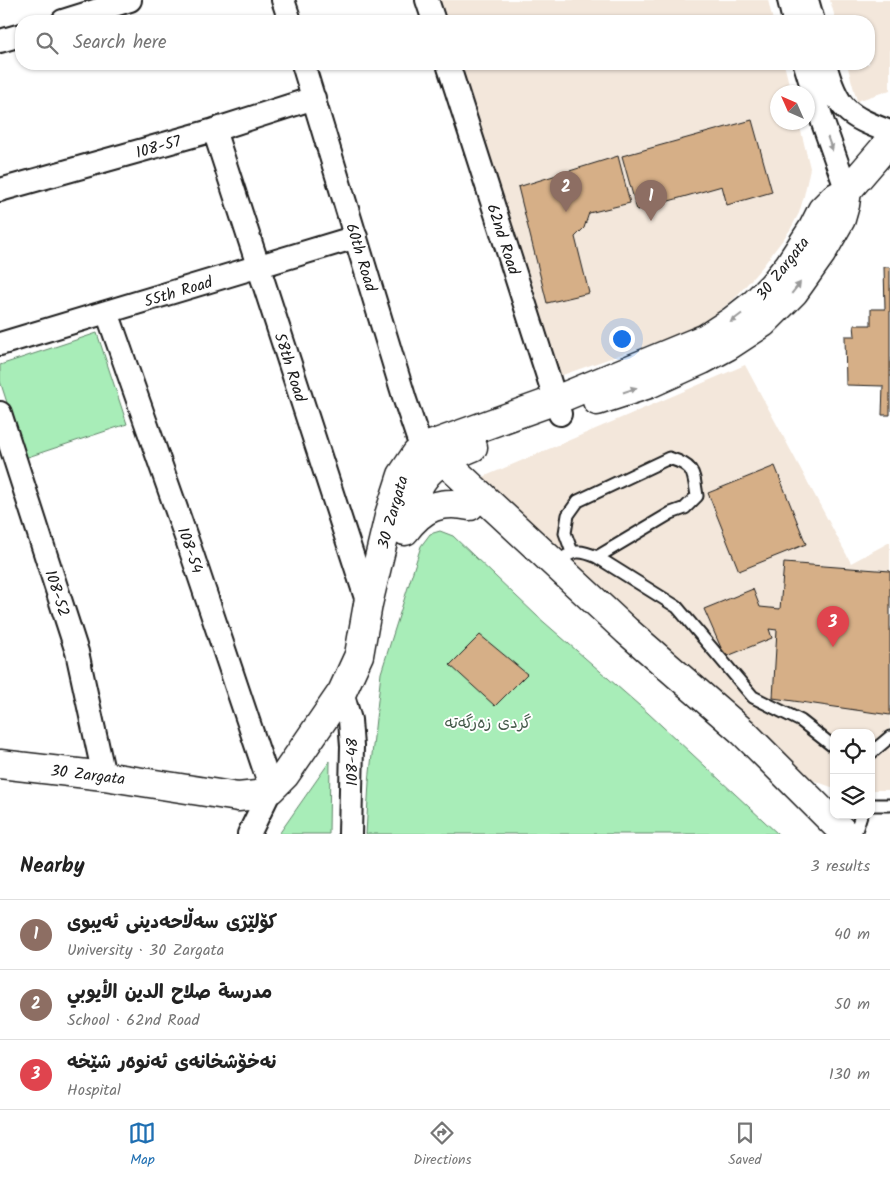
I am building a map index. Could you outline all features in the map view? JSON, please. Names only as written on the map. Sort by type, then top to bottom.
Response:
[{"type":"street","points":[[82,15],[130,0]]},
{"type":"street","points":[[283,0],[288,15]]},
{"type":"street","points":[[427,0],[432,15]]},
{"type":"street","points":[[0,41],[15,37]]},
{"type":"street","name":"60th Road","points":[[305,70],[410,417],[432,459]]},
{"type":"street","name":"62nd Road","points":[[450,70],[558,407]]},
{"type":"street","points":[[811,70],[822,80],[842,106],[854,116],[865,123],[890,132]]},
{"type":"street","points":[[822,80],[847,191]]},
{"type":"street","name":"108-57","points":[[0,190],[214,130],[314,98]]},
{"type":"street","name":"58th Road","points":[[214,130],[368,604]]},
{"type":"street","name":"30 Zargata","points":[[0,764],[104,776],[238,797],[257,795],[271,789],[284,775],[342,692],[359,655],[368,604],[390,512],[402,475],[411,460],[432,459],[558,407],[706,338],[732,321],[755,303],[789,265],[827,204],[847,191],[890,141]]},
{"type":"street","name":"55th Road","points":[[0,344],[356,237]]},
{"type":"street","name":"108-54","points":[[107,312],[193,557],[271,789]]},
{"type":"street","name":"108-52","points":[[0,414],[77,652],[104,776]]},
{"type":"street","points":[[432,459],[470,506],[704,717],[824,834]]},
{"type":"street","points":[[359,655],[382,612],[405,531],[410,506],[432,459]]},
{"type":"street","points":[[432,459],[563,558],[627,631],[825,805],[845,834]]},
{"type":"street","points":[[405,531],[414,519],[426,510],[440,505],[455,503],[470,506]]},
{"type":"street","name":"108-48","points":[[342,692],[350,720],[352,746],[350,834]]},
{"type":"street","points":[[249,834],[271,789]]},
{"type":"lane","points":[[598,557],[671,513],[685,508],[697,496],[693,473],[684,463],[669,458],[578,501],[568,515],[563,558],[586,552],[598,557],[677,607],[753,697],[802,721],[830,744]]},
{"type":"lane","points":[[875,749],[890,736]]},
{"type":"lane","points":[[875,805],[890,805]]},
{"type":"lane","points":[[855,834],[860,819]]},
{"type":"shaded area","points":[[440,0],[768,0],[772,15],[444,15]]},
{"type":"shaded area","points":[[830,0],[890,0],[890,90],[857,101],[849,70],[875,70],[875,15],[834,15]]},
{"type":"shaded area","points":[[461,70],[786,70],[789,85],[770,85],[770,130],[801,130],[810,168],[799,213],[790,230],[763,266],[734,299],[707,321],[693,329],[554,378]]},
{"type":"shaded area","points":[[745,365],[851,563],[890,542],[890,790],[875,790],[875,729],[830,729],[830,787],[812,780],[476,480]]},
{"type":"green space","points":[[97,333],[127,424],[25,458],[0,381],[0,365]]},
{"type":"green space","name":"گردی زەرگەتە","points":[[440,531],[453,536],[537,616],[648,713],[778,834],[366,834],[369,782],[381,673],[421,546],[430,534]]},
{"type":"green space","points":[[330,761],[329,834],[279,834]]},
{"type":"building","points":[[752,120],[772,192],[727,205],[722,186],[637,210],[622,156]]},
{"type":"building","points":[[618,156],[630,203],[589,213],[584,228],[575,237],[589,293],[547,303],[518,187]]},
{"type":"building","points":[[884,267],[890,267],[890,415],[882,415],[883,386],[846,385],[845,336],[855,336],[854,325],[871,325],[871,309],[885,309]]},
{"type":"building","points":[[775,466],[806,544],[739,571],[708,493]]},
{"type":"building","points":[[784,563],[890,571],[890,715],[773,698],[777,630],[769,629],[772,638],[725,657],[704,609],[753,589],[760,607],[780,609]]},
{"type":"building","points":[[480,635],[527,674],[495,706],[450,665]]},
{"type":"place","name":"مدرسة صلاح الدين الأيوبي","points":[[566,212]]},
{"type":"place","name":"کۆلێژی سەڵاحەدینی ئەیبوی","points":[[651,221]]},
{"type":"place","name":"نەخۆشخانەی ئەنوەر شێخە","points":[[833,647]]}]
